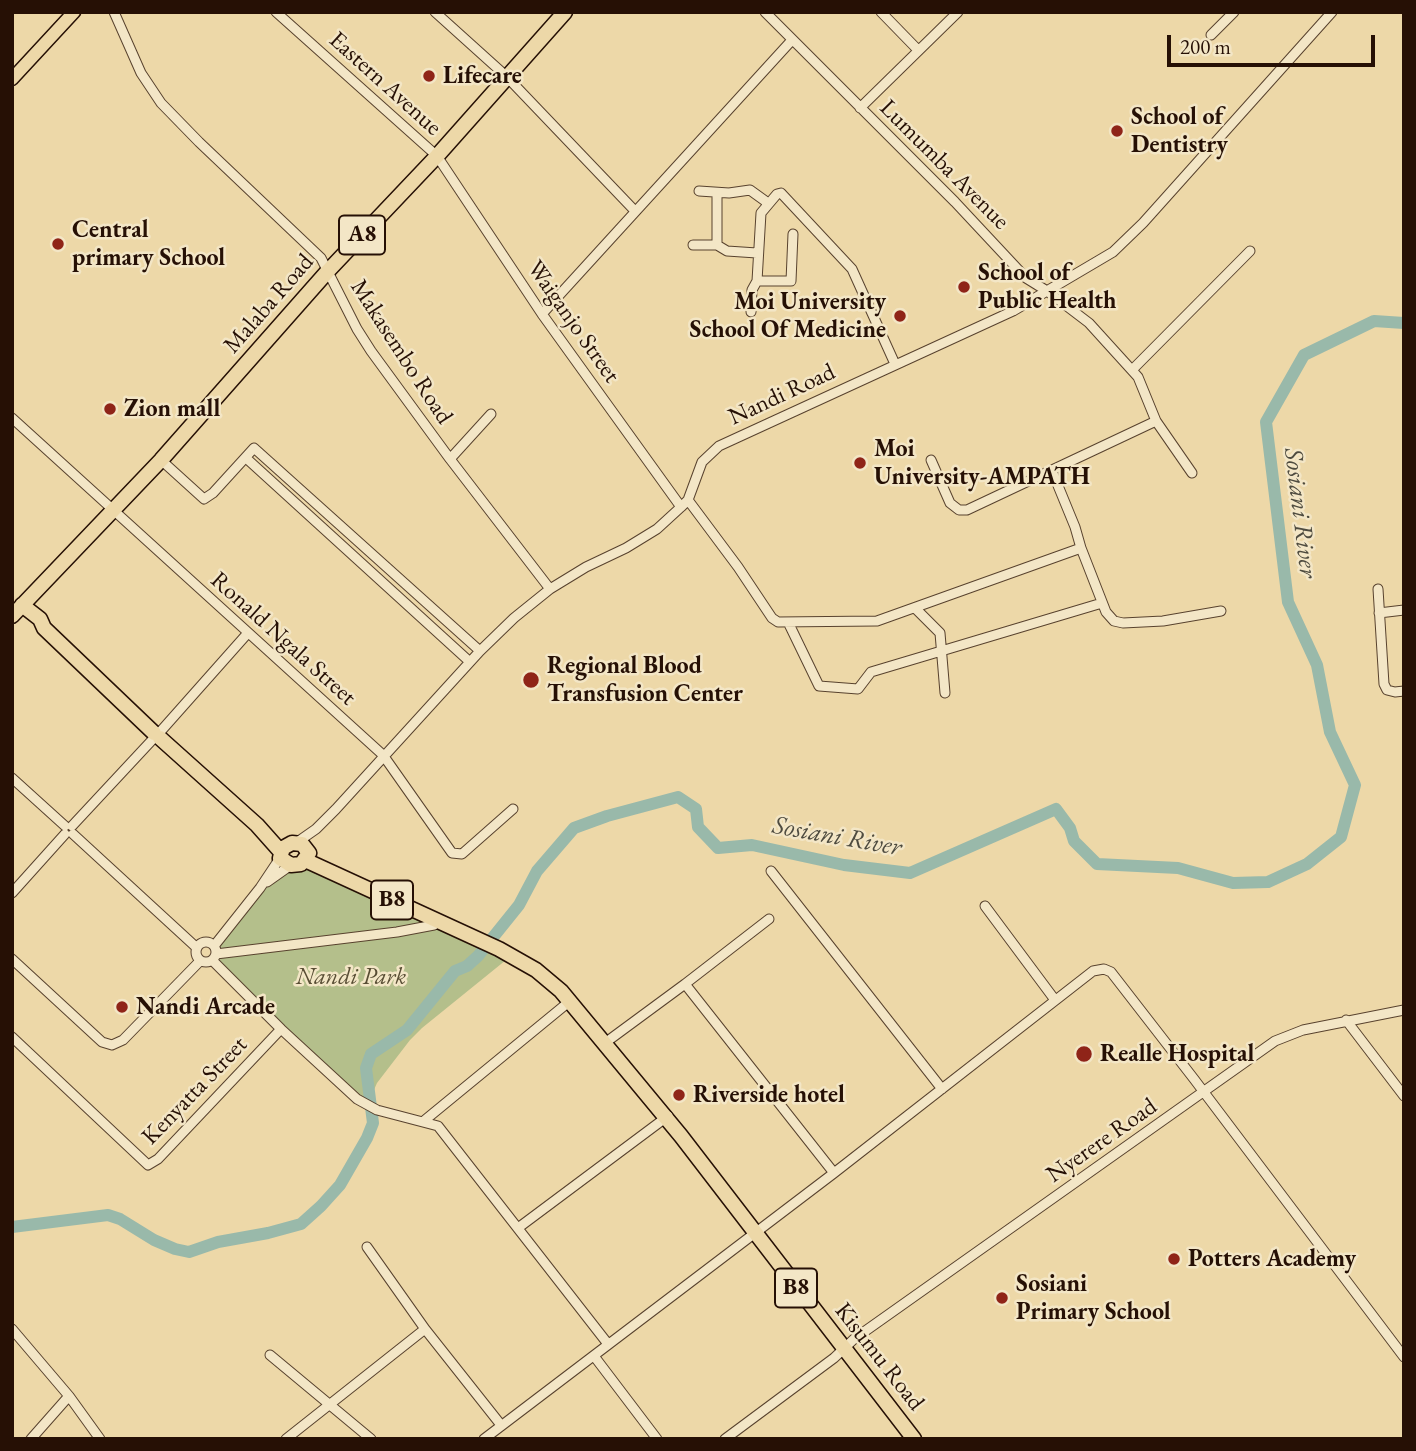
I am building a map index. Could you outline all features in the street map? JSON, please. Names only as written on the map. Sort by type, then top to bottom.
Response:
[{"type":"highway","name":"Malaba Road","points":[[12,628],[18,609],[161,460],[327,272],[437,156],[565,12]]},
{"type":"highway","name":"B8","points":[[18,609],[40,619],[44,628],[157,735],[257,825],[294,853],[437,921],[480,937]]},
{"type":"highway","name":"B8","points":[[294,853],[480,937],[533,964],[567,991],[609,1040],[667,1117]]},
{"type":"highway","name":"B8","points":[[500,947],[536,970],[570,1000],[667,1117]]},
{"type":"highway","name":"Kisumu Road","points":[[667,1117],[914,1439]]},
{"type":"main road","points":[[12,79],[74,12]]},
{"type":"street","name":"Makasembo Road","points":[[114,12],[141,73],[161,103],[321,258],[371,351],[550,589]]},
{"type":"street","name":"Eastern Avenue","points":[[276,12],[437,156]]},
{"type":"street","points":[[435,12],[506,76],[635,211]]},
{"type":"street","name":"Lumumba Avenue","points":[[765,12],[955,202],[1026,278],[1047,290],[1089,323],[1141,383],[1156,421],[1192,474]]},
{"type":"street","points":[[881,12],[918,50]]},
{"type":"street","points":[[860,108],[958,12]]},
{"type":"street","points":[[1211,35],[1234,12]]},
{"type":"street","name":"Nandi Road","points":[[685,504],[702,462],[719,446],[1013,311],[1103,260],[1120,246],[1332,12]]},
{"type":"street","points":[[542,314],[792,40]]},
{"type":"street","name":"Waiganjo Street","points":[[437,156],[542,314],[685,504],[738,567],[772,618],[778,622],[788,622]]},
{"type":"street","points":[[699,191],[717,193],[750,190],[768,203]]},
{"type":"street","points":[[751,312],[752,290],[757,281],[761,213],[779,192],[852,269],[895,364]]},
{"type":"street","points":[[717,193],[717,245]]},
{"type":"street","points":[[757,281],[791,281],[793,234]]},
{"type":"street","points":[[693,244],[717,245],[727,251],[757,253]]},
{"type":"street","points":[[1132,370],[1250,251]]},
{"type":"street","points":[[450,459],[491,414]]},
{"type":"street","name":"Ronald Ngala Street","points":[[12,418],[117,508],[247,634],[383,755],[455,855],[462,854],[513,809]]},
{"type":"street","points":[[931,460],[950,503],[960,510],[967,510],[1156,421]]},
{"type":"street","points":[[161,460],[204,499],[213,493],[254,448],[480,651]]},
{"type":"street","points":[[246,458],[470,662]]},
{"type":"street","points":[[1052,471],[1109,618],[1123,623],[1163,621],[1221,611]]},
{"type":"street","points":[[200,961],[206,962],[260,888],[480,651],[514,618],[550,589],[657,528],[685,504]]},
{"type":"street","points":[[1081,548],[877,621],[788,622],[816,683],[825,688],[858,690],[871,672],[1102,603]]},
{"type":"street","points":[[1378,589],[1384,684],[1387,690],[1404,691]]},
{"type":"street","points":[[915,608],[940,633],[945,693]]},
{"type":"street","points":[[1379,613],[1404,610]]},
{"type":"street","points":[[12,893],[247,634]]},
{"type":"street","points":[[12,778],[197,948]]},
{"type":"street","points":[[771,871],[942,1089]]},
{"type":"street","points":[[985,906],[1055,1000]]},
{"type":"street","points":[[609,1040],[769,919]]},
{"type":"street","points":[[214,953],[397,932],[434,925],[437,921]]},
{"type":"street","points":[[200,961],[196,954],[197,948],[205,943],[214,953]]},
{"type":"street","name":"Kenyatta Street","points":[[214,953],[281,1029],[357,1099],[377,1110],[425,1121]]},
{"type":"street","points":[[12,959],[102,1042],[112,1045],[123,1040],[200,961]]},
{"type":"street","points":[[484,1439],[834,1173],[1093,971],[1104,969],[1111,972],[1402,1351]]},
{"type":"street","points":[[685,984],[834,1173]]},
{"type":"street","points":[[570,1000],[425,1121],[438,1126],[608,1345]]},
{"type":"street","name":"Nyerere Road","points":[[725,1439],[834,1358],[842,1348],[1275,1041],[1303,1030],[1404,1010]]},
{"type":"street","points":[[1346,1020],[1404,1096]]},
{"type":"street","name":"Kenyatta Street","points":[[12,1037],[148,1165],[158,1159],[281,1029]]},
{"type":"street","points":[[518,1228],[667,1117]]},
{"type":"street","points":[[367,1247],[425,1329],[501,1425]]},
{"type":"street","points":[[12,1329],[69,1396],[100,1439]]},
{"type":"street","points":[[286,1439],[425,1329]]},
{"type":"street","points":[[270,1355],[371,1439]]},
{"type":"street","points":[[594,1356],[657,1439]]},
{"type":"street","points":[[31,1439],[69,1396]]},
{"type":"green space","name":"Nandi Park","points":[[301,865],[506,960],[410,1040],[377,1083],[373,1092],[377,1108],[357,1098],[214,960],[217,952],[215,945],[262,888],[292,866]]},
{"type":"waterway","name":"Sosiani River","points":[[12,1227],[108,1215],[120,1219],[154,1240],[189,1252],[218,1242],[301,1224],[340,1185],[367,1138],[373,1123],[366,1068],[371,1054],[407,1030],[455,971],[467,966],[478,956],[519,905],[537,871],[574,828],[607,816],[678,797],[696,809],[698,827],[718,848],[752,845],[844,865],[910,873],[1056,809],[1070,828],[1074,841],[1097,864],[1178,868],[1233,883],[1268,882],[1307,864],[1341,837],[1355,785],[1330,732],[1317,665],[1288,602],[1266,422],[1304,355],[1374,321],[1404,323]]},
{"type":"place","name":"Lifecare","points":[[429,76]]},
{"type":"place","name":"School of Dentistry","points":[[1117,131]]},
{"type":"place","name":"Central primary School","points":[[58,244]]},
{"type":"place","name":"School of Public Health","points":[[964,287]]},
{"type":"place","name":"Moi University School Of Medicine","points":[[900,316]]},
{"type":"place","name":"Zion mall","points":[[110,409]]},
{"type":"place","name":"Moi University-AMPATH","points":[[860,463]]},
{"type":"place","name":"Regional Blood Transfusion Center","points":[[531,680]]},
{"type":"place","name":"Nandi Arcade","points":[[122,1007]]},
{"type":"place","name":"Realle Hospital","points":[[1084,1054]]},
{"type":"place","name":"Riverside hotel","points":[[679,1095]]},
{"type":"place","name":"Potters Academy","points":[[1174,1259]]},
{"type":"place","name":"Sosiani Primary School","points":[[1002,1298]]}]
